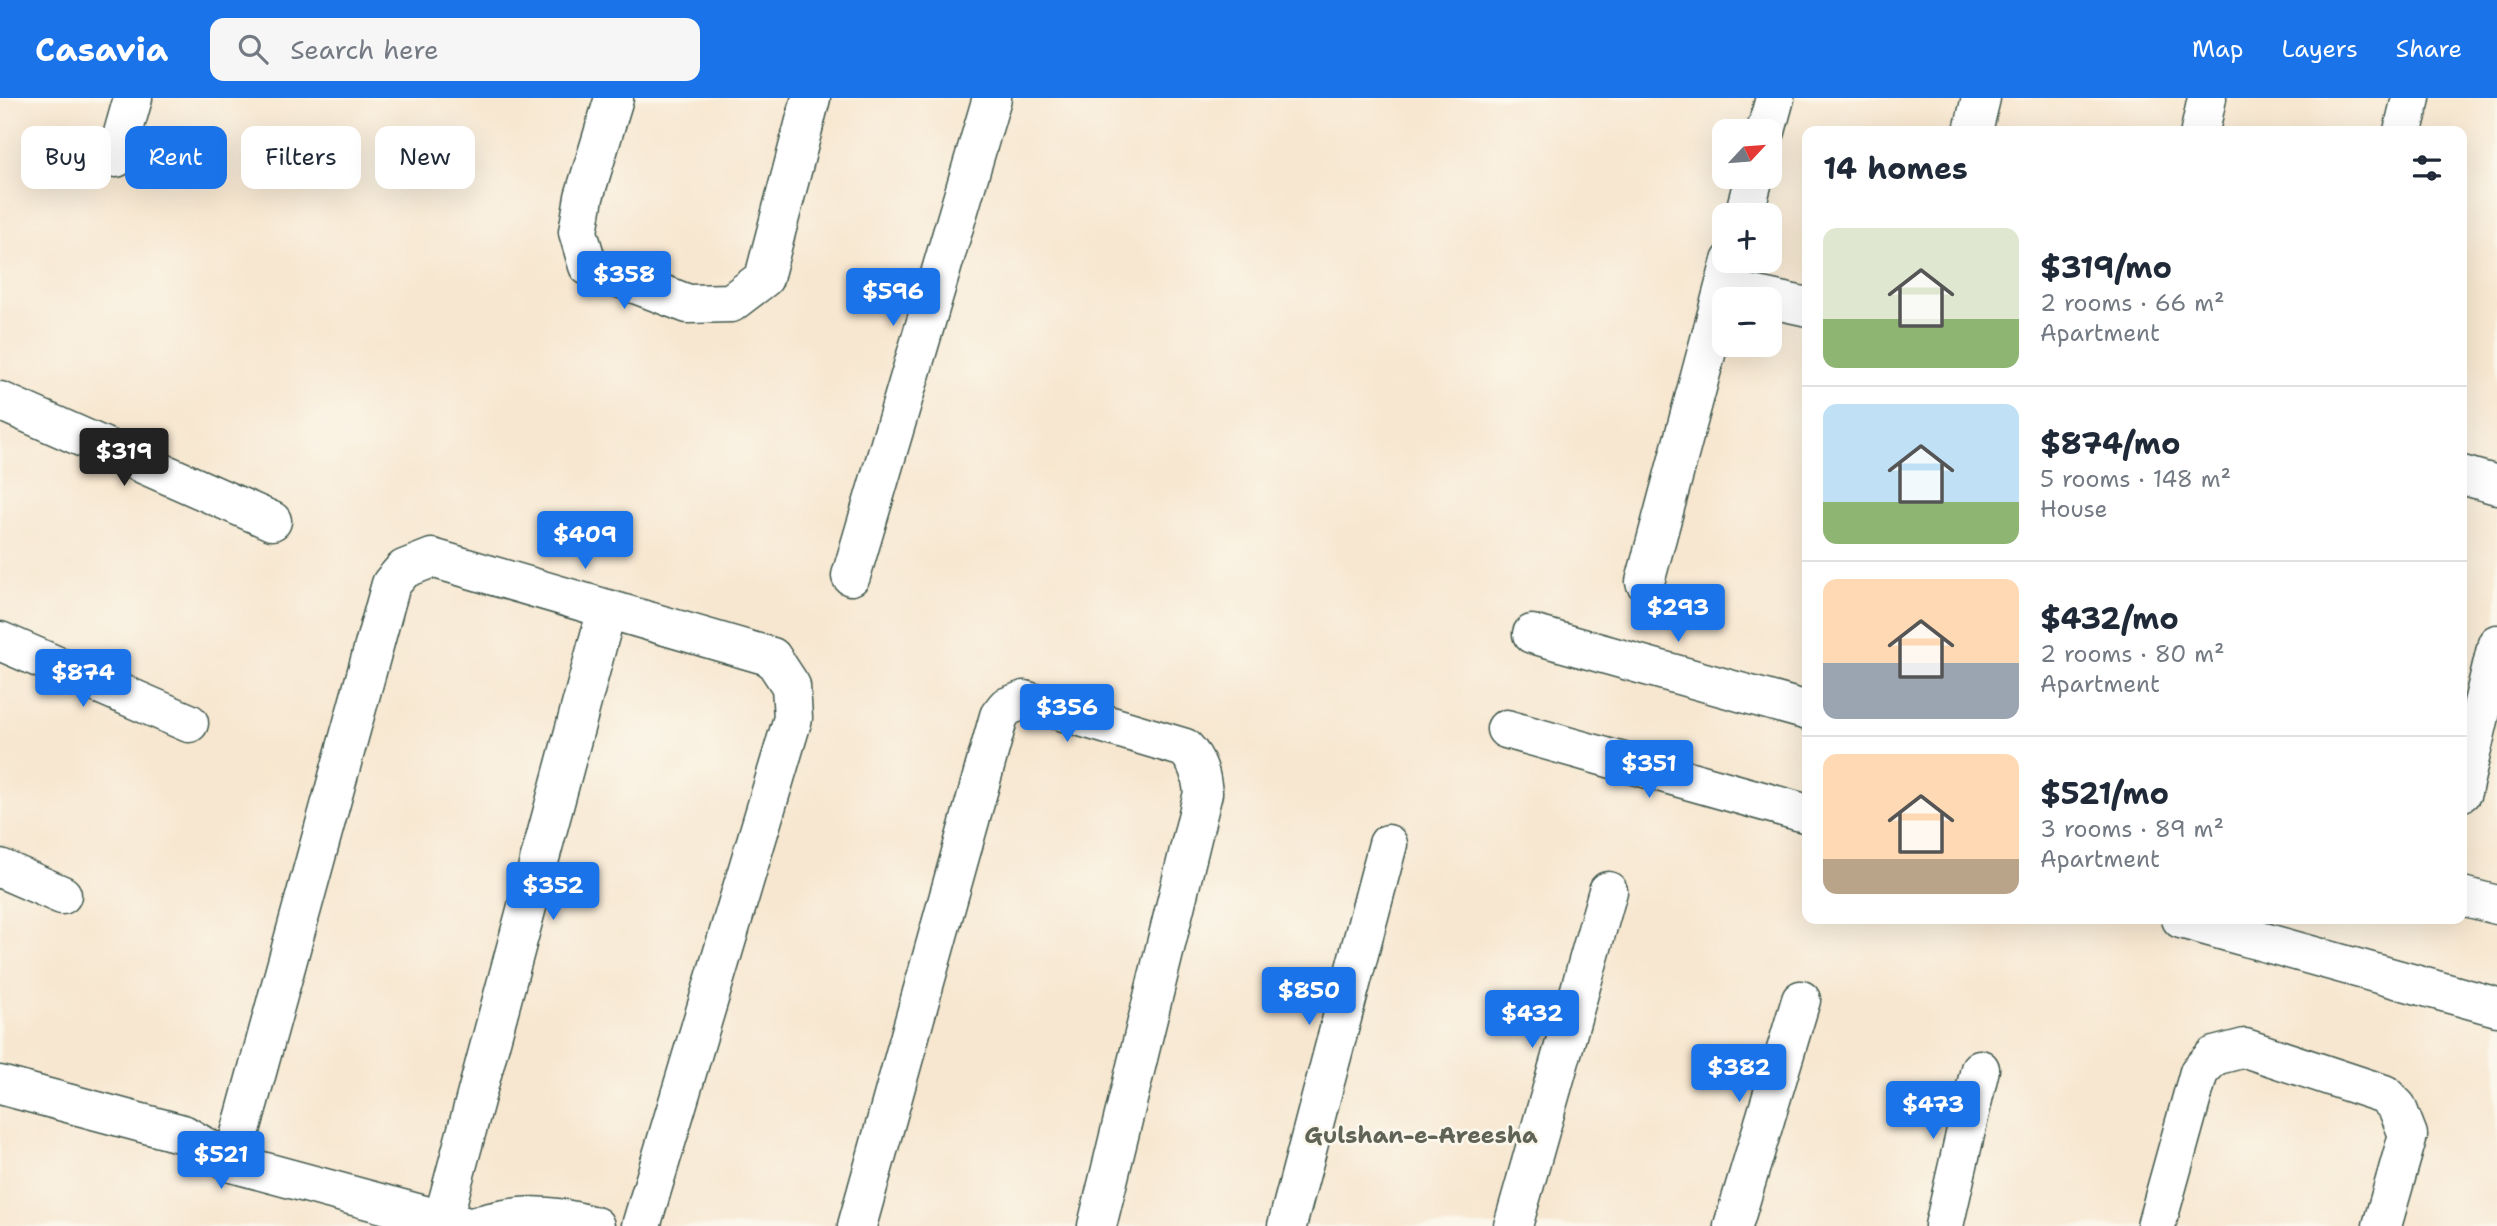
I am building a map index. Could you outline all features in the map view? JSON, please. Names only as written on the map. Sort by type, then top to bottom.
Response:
[{"type":"street","points":[[117,158],[133,98]]},
{"type":"street","points":[[614,98],[584,197],[578,232],[588,265],[688,304],[731,303],[764,278],[811,98]]},
{"type":"street","points":[[851,576],[992,98]]},
{"type":"street","points":[[1769,119],[1775,98]]},
{"type":"street","points":[[1974,126],[1981,98]]},
{"type":"street","points":[[2201,126],[2207,98]]},
{"type":"street","points":[[2404,126],[2411,98]]},
{"type":"street","points":[[1645,582],[1728,275],[1802,305]]},
{"type":"street","points":[[0,401],[272,521]]},
{"type":"street","points":[[2467,476],[2497,485]]},
{"type":"street","points":[[232,1163],[391,584],[404,569],[432,558],[772,657],[791,686],[793,718],[641,1226]]},
{"type":"street","points":[[461,1224],[607,609]]},
{"type":"street","points":[[1532,634],[1802,709]]},
{"type":"street","points":[[0,641],[189,723]]},
{"type":"street","points":[[2467,771],[2497,644]]},
{"type":"street","points":[[857,1226],[999,716],[1006,706],[1024,700],[1185,748],[1195,759],[1201,774],[1203,793],[1097,1226]]},
{"type":"street","points":[[1506,729],[1802,812]]},
{"type":"street","points":[[1287,1226],[1388,844]]},
{"type":"street","points":[[0,868],[62,895]]},
{"type":"street","points":[[1513,1226],[1608,891]]},
{"type":"street","points":[[2467,896],[2497,905]]},
{"type":"street","points":[[2199,924],[2497,1007]]},
{"type":"street","points":[[1733,1226],[1801,1000]]},
{"type":"street","points":[[2156,1226],[2199,1072],[2214,1056],[2245,1048],[2384,1094],[2397,1107],[2408,1135],[2382,1226]]},
{"type":"street","points":[[1944,1226],[1980,1069]]},
{"type":"street","points":[[0,1085],[183,1134],[232,1163],[461,1224],[527,1214],[546,1214],[595,1226]]},
{"type":"district","name":"Gulshan-e-Areesha","points":[[1421,1135]]}]
